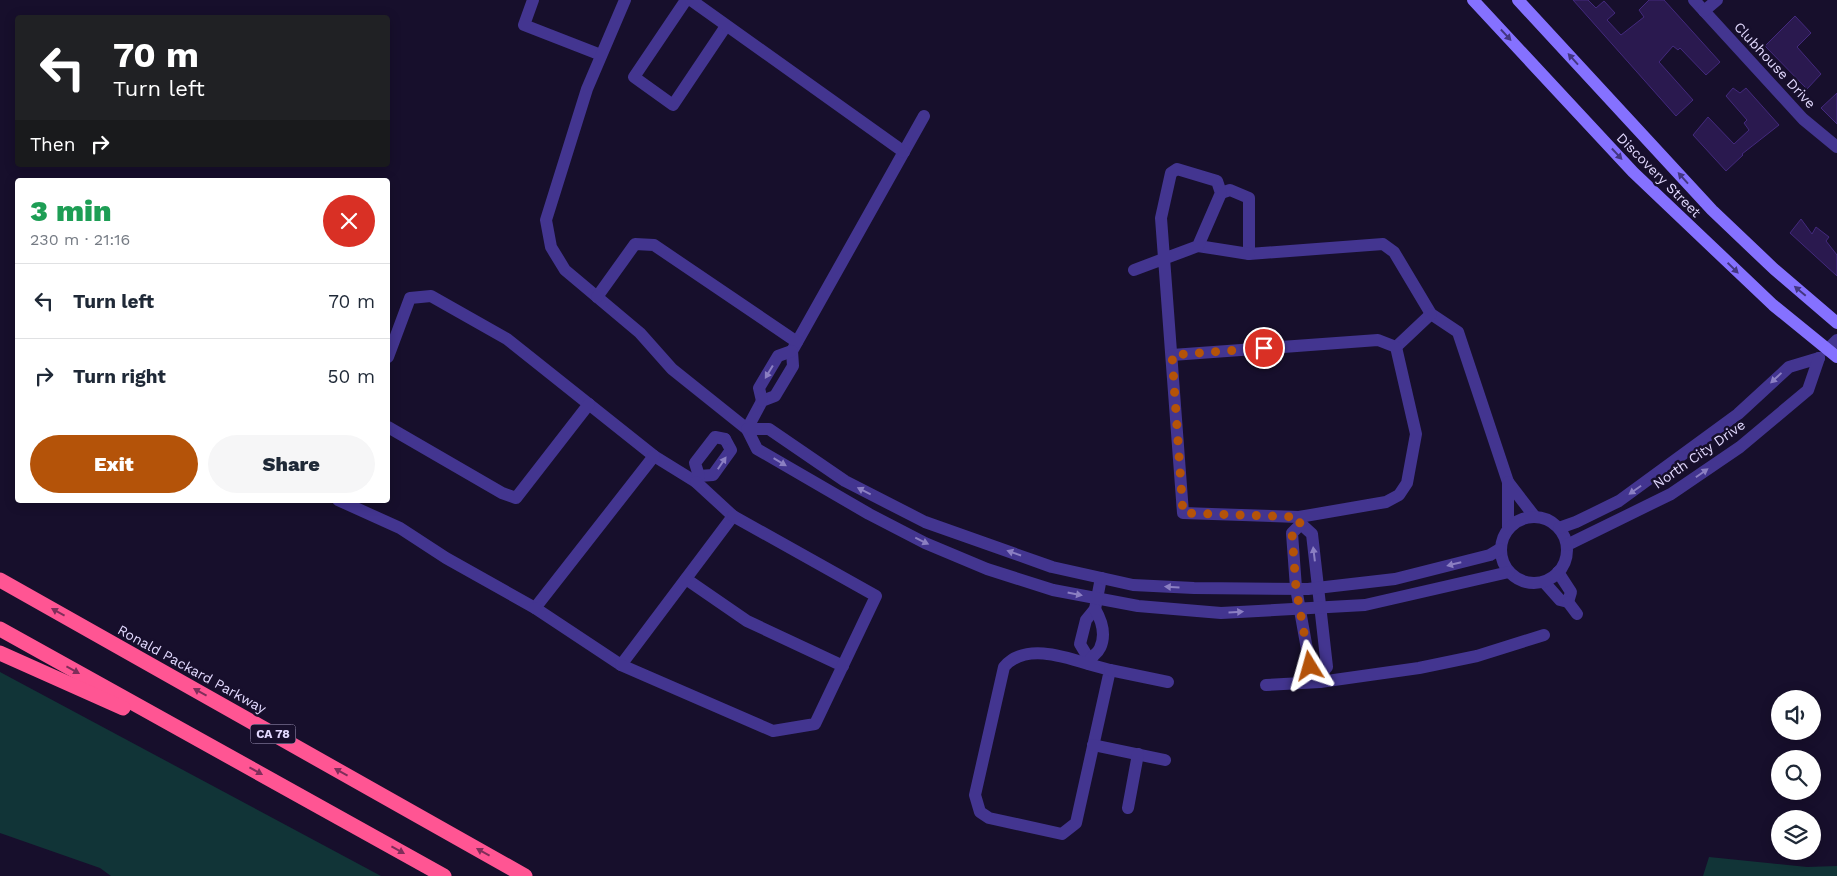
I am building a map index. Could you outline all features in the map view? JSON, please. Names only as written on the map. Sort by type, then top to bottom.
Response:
[{"type":"highway","points":[[0,572],[22,592]]},
{"type":"highway","name":"Ronald Packard Parkway","points":[[0,580],[525,876]]},
{"type":"highway","points":[[0,629],[444,876]]},
{"type":"highway","points":[[0,653],[213,748]]},
{"type":"main road","name":"Discovery Street","points":[[1473,0],[1633,172],[1772,306],[1828,355]]},
{"type":"main road","name":"Discovery Street","points":[[1518,0],[1712,210],[1774,269],[1837,323]]},
{"type":"street","points":[[532,0],[524,25],[601,55]]},
{"type":"street","points":[[625,0],[588,89],[546,220],[551,247],[564,270],[640,333],[672,369],[742,425],[757,448],[868,514],[926,543],[987,569],[1096,604],[1221,613],[1365,605],[1509,572]]},
{"type":"street","points":[[686,0],[634,77],[673,105],[726,26]]},
{"type":"street","points":[[691,0],[904,152]]},
{"type":"street","name":"Clubhouse Drive","points":[[1694,0],[1803,120],[1837,147]]},
{"type":"street","points":[[1704,11],[1717,0]]},
{"type":"street","points":[[698,479],[695,463],[715,438],[725,439],[742,425],[762,401],[776,396],[793,366],[794,347],[924,116]]},
{"type":"street","points":[[1198,246],[1221,193],[1217,181],[1177,169],[1171,173],[1161,218],[1183,513],[1300,521],[1386,502],[1399,495],[1407,483],[1416,434],[1396,347]]},
{"type":"street","points":[[1221,193],[1230,190],[1249,198],[1250,254]]},
{"type":"street","points":[[597,297],[635,244],[654,245],[794,347]]},
{"type":"street","points":[[1134,270],[1198,246],[1250,254],[1383,244],[1394,252],[1432,314],[1458,332],[1508,482],[1508,527],[1500,549],[1504,564],[1509,572],[1525,582],[1544,582],[1558,572],[1564,564],[1567,545],[1559,528],[1552,522],[1535,517],[1526,518],[1508,527]]},
{"type":"street","points":[[345,503],[400,528],[446,558],[535,608],[622,665],[772,731],[815,724],[876,596],[733,516],[698,479],[654,456],[506,339],[431,296],[410,298],[390,353]]},
{"type":"street","points":[[1396,347],[1432,314]]},
{"type":"street","points":[[1172,355],[1378,340],[1396,347]]},
{"type":"street","points":[[1828,355],[1837,340]]},
{"type":"street","points":[[762,401],[759,388],[778,356],[794,347]]},
{"type":"street","name":"North City Drive","points":[[1559,528],[1619,501],[1738,414],[1789,367],[1828,355]]},
{"type":"street","name":"North City Drive","points":[[1567,545],[1671,494],[1740,447],[1808,390],[1828,355]]},
{"type":"street","points":[[390,428],[502,493],[516,498],[589,404]]},
{"type":"street","points":[[742,425],[769,429],[845,481],[925,522],[1052,567],[1142,586],[1318,588],[1396,579],[1490,555],[1500,549]]},
{"type":"street","points":[[698,479],[713,475],[731,450],[725,439]]},
{"type":"street","points":[[535,608],[654,456]]},
{"type":"street","points":[[1508,482],[1535,517]]},
{"type":"street","points":[[622,665],[733,516]]},
{"type":"street","points":[[1300,521],[1312,534],[1327,667],[1320,678]]},
{"type":"street","points":[[1300,521],[1292,533],[1296,588],[1310,666],[1320,678]]},
{"type":"street","points":[[1558,572],[1570,592],[1568,602]]},
{"type":"street","points":[[686,578],[746,621],[843,666]]},
{"type":"street","points":[[1089,661],[1080,644],[1086,620],[1096,604],[1101,578]]},
{"type":"street","points":[[1544,582],[1560,600],[1568,602],[1576,614]]},
{"type":"street","points":[[1089,661],[1100,648],[1104,623],[1096,604]]},
{"type":"street","points":[[1266,685],[1429,666],[1477,656],[1544,634]]},
{"type":"street","points":[[1110,670],[1076,823],[1070,830],[1062,834],[989,818],[980,812],[975,795],[1004,667],[1010,660],[1020,654],[1061,655],[1089,661],[1110,670],[1168,682]]},
{"type":"street","points":[[1093,744],[1165,760]]},
{"type":"street","points":[[1128,808],[1138,754]]},
{"type":"green space","points":[[0,672],[381,876],[111,876],[100,868],[0,833]]},
{"type":"green space","points":[[1709,857],[1807,867],[1837,866],[1837,876],[1703,876]]},
{"type":"building","points":[[1573,0],[1588,0],[1596,8],[1604,1],[1615,13],[1607,20],[1621,35],[1644,17],[1639,10],[1649,0],[1664,0],[1720,62],[1706,75],[1680,48],[1678,50],[1673,46],[1659,62],[1693,100],[1676,116]]},
{"type":"building","points":[[1795,16],[1811,33],[1797,47],[1821,74],[1807,89],[1765,46]]},
{"type":"building","points":[[1733,88],[1740,93],[1746,88],[1779,125],[1742,154],[1726,171],[1693,135],[1708,117],[1734,144],[1749,130],[1744,123],[1747,120],[1726,96]]},
{"type":"building","points":[[1837,93],[1837,124],[1821,108]]},
{"type":"building","points":[[1801,219],[1812,234],[1816,227],[1829,237],[1826,241],[1837,255],[1837,276],[1790,233]]},
{"type":"route","points":[[1264,348],[1172,355],[1183,513],[1299,517],[1300,524],[1292,533],[1296,588],[1306,635],[1310,666]]}]
